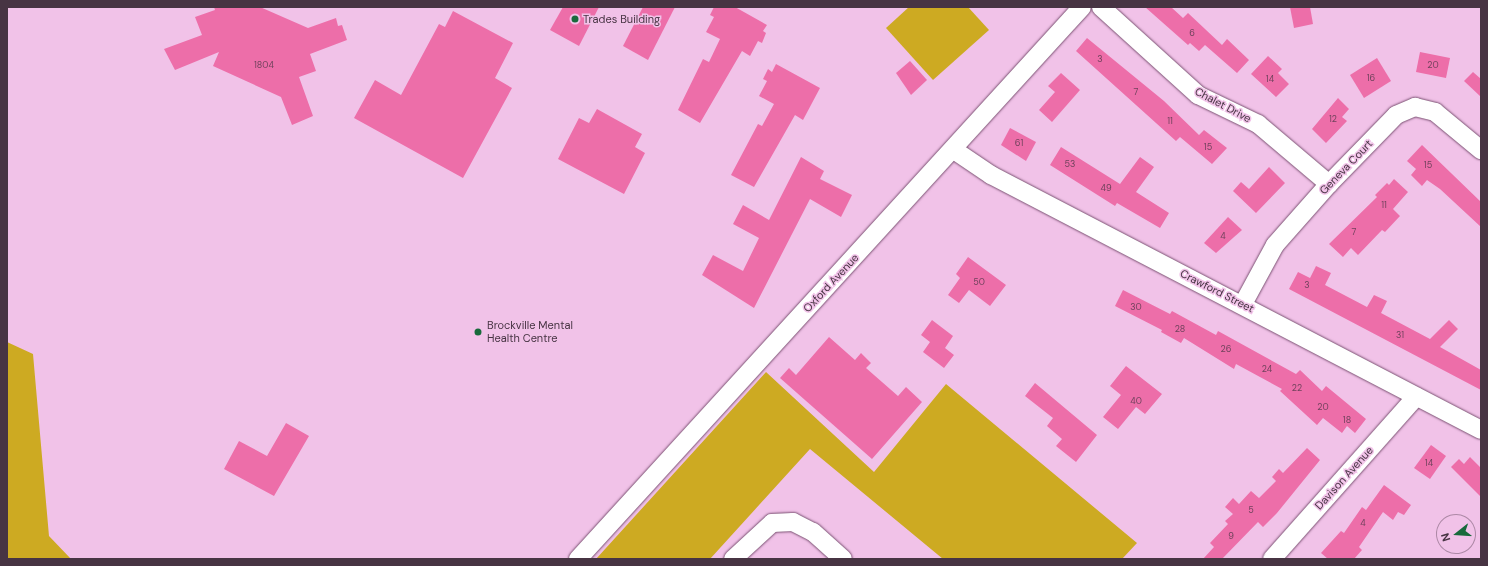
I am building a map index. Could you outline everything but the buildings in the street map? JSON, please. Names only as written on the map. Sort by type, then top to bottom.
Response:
[{"type":"street","name":"Oxford Avenue","points":[[578,559],[954,150],[1082,7]]},
{"type":"street","name":"Chalet Drive","points":[[1101,7],[1198,95],[1258,124],[1328,184]]},
{"type":"street","name":"Geneva Court","points":[[1243,304],[1275,245],[1328,184],[1396,115],[1415,107],[1435,112],[1481,150]]},
{"type":"street","name":"Crawford Street","points":[[954,150],[991,175],[1243,304],[1481,430]]},
{"type":"street","name":"Davison Avenue","points":[[1272,559],[1416,396]]},
{"type":"street","points":[[733,559],[772,523],[793,522],[812,532],[843,559]]},
{"type":"shaded area","points":[[909,7],[968,7],[989,30],[933,80],[886,28]]},
{"type":"shaded area","points":[[7,342],[33,354],[49,536],[71,559],[7,559]]},
{"type":"shaded area","points":[[766,372],[874,472],[946,384],[1137,543],[1122,559],[943,559],[810,449],[710,559],[596,559]]},
{"type":"place","name":"Trades Building","points":[[575,19]]},
{"type":"place","name":"Brockville Mental Health Centre","points":[[478,332]]}]
